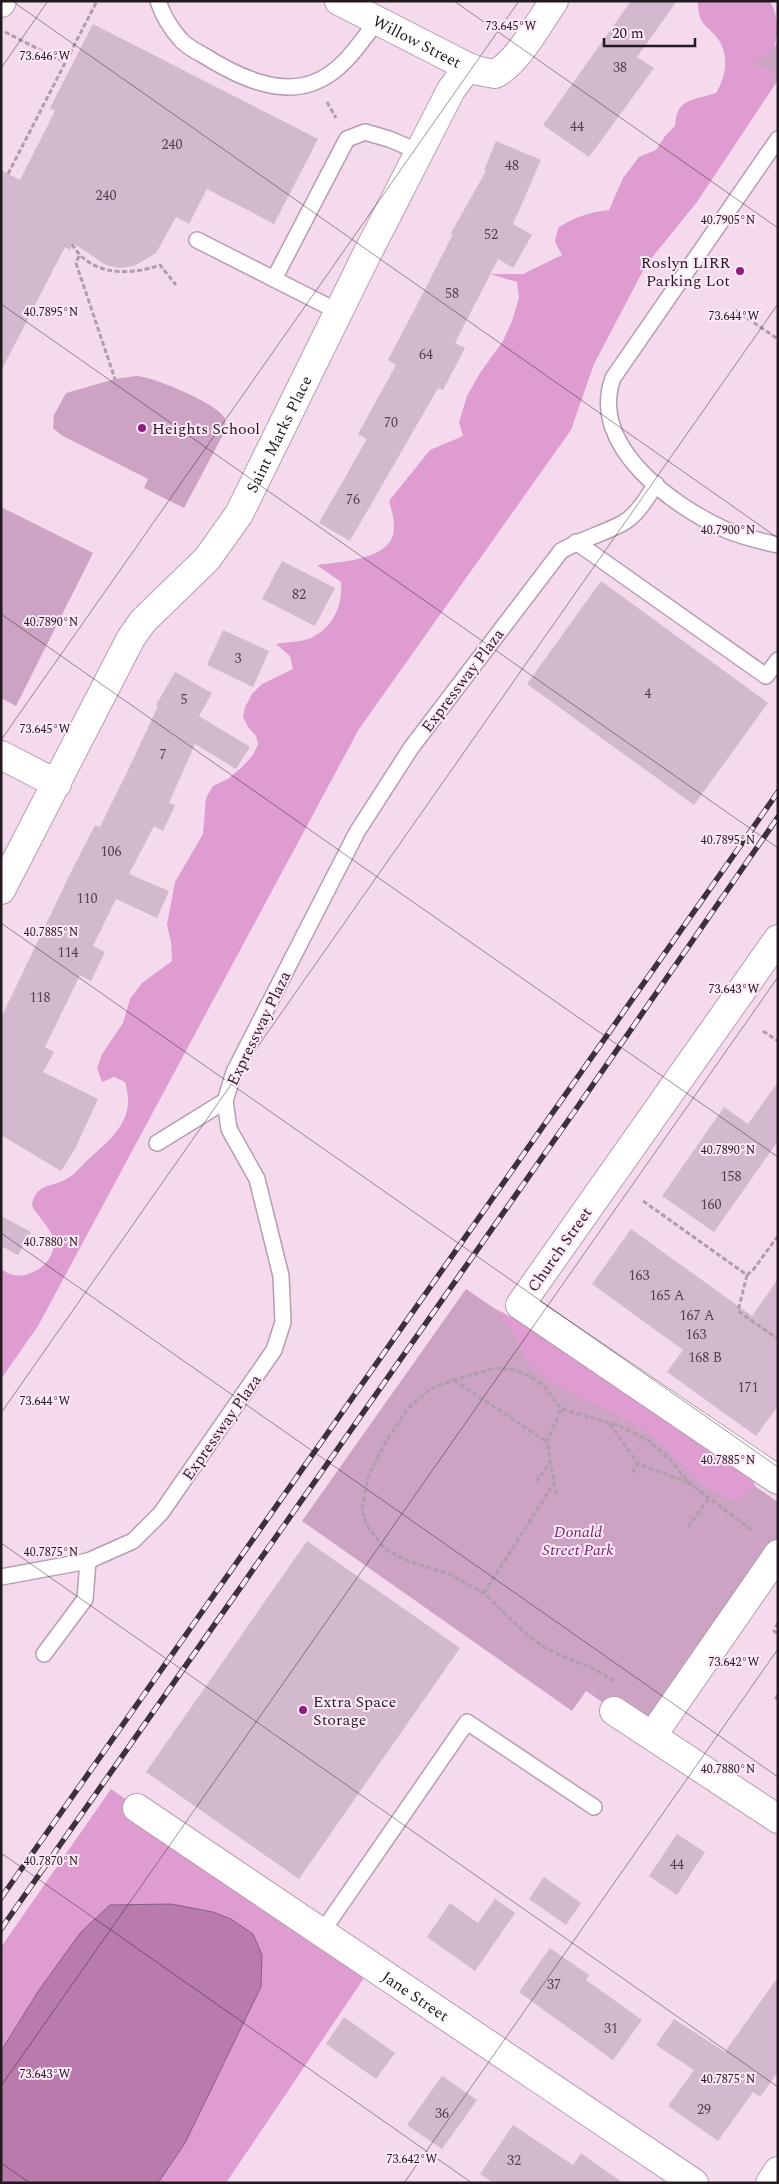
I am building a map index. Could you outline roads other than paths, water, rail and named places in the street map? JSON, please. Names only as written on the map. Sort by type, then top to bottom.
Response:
[{"type":"street","name":"Willow Street","points":[[339,1],[468,67]]},
{"type":"street","points":[[468,67],[494,74],[506,67],[554,1]]},
{"type":"street","name":"Saint Marks Place","points":[[1,890],[131,638],[143,621],[207,559],[239,514],[451,90],[468,67]]},
{"type":"street","points":[[1,755],[56,784]]},
{"type":"street","name":"Church Street","points":[[778,939],[520,1305],[778,1480]]},
{"type":"street","points":[[652,1736],[778,1554]]},
{"type":"street","points":[[614,1711],[778,1819]]},
{"type":"street","name":"Jane Street","points":[[137,1808],[694,2183]]},
{"type":"street","points":[[770,2183],[778,2171]]},
{"type":"lane","points":[[158,1],[165,19],[182,42],[220,66],[258,83],[290,87],[315,82],[345,62],[378,21]]},
{"type":"lane","points":[[274,279],[347,139],[365,132],[389,138],[420,152]]},
{"type":"lane","points":[[778,139],[613,378],[607,400],[610,424],[622,450],[656,484],[694,512],[726,530],[746,538],[778,545]]},
{"type":"lane","points":[[197,240],[339,312]]},
{"type":"lane","name":"Expressway Plaza","points":[[1,1577],[88,1561],[133,1541],[161,1513],[274,1350],[283,1322],[280,1276],[257,1179],[229,1129],[225,1101],[234,1072],[357,832],[411,748],[561,551],[576,542],[624,523],[643,505],[656,484]]},
{"type":"lane","points":[[576,542],[766,676],[778,660]]},
{"type":"lane","points":[[157,1143],[225,1101]]},
{"type":"lane","points":[[44,1654],[85,1599],[88,1561]]},
{"type":"lane","points":[[322,1932],[467,1722],[594,1807]]},
{"type":"railway","points":[[1,1898],[778,792]]},
{"type":"railway","points":[[1,1929],[574,1112],[778,817]]},
{"type":"place","name":"Roslyn LIRR Parking Lot","points":[[740,271]]},
{"type":"place","name":"Heights School","points":[[142,428]]},
{"type":"place","name":"Extra Space Storage","points":[[303,1710]]},
{"type":"park label","name":"Donald Street Park","points":[[578,1540]]}]
